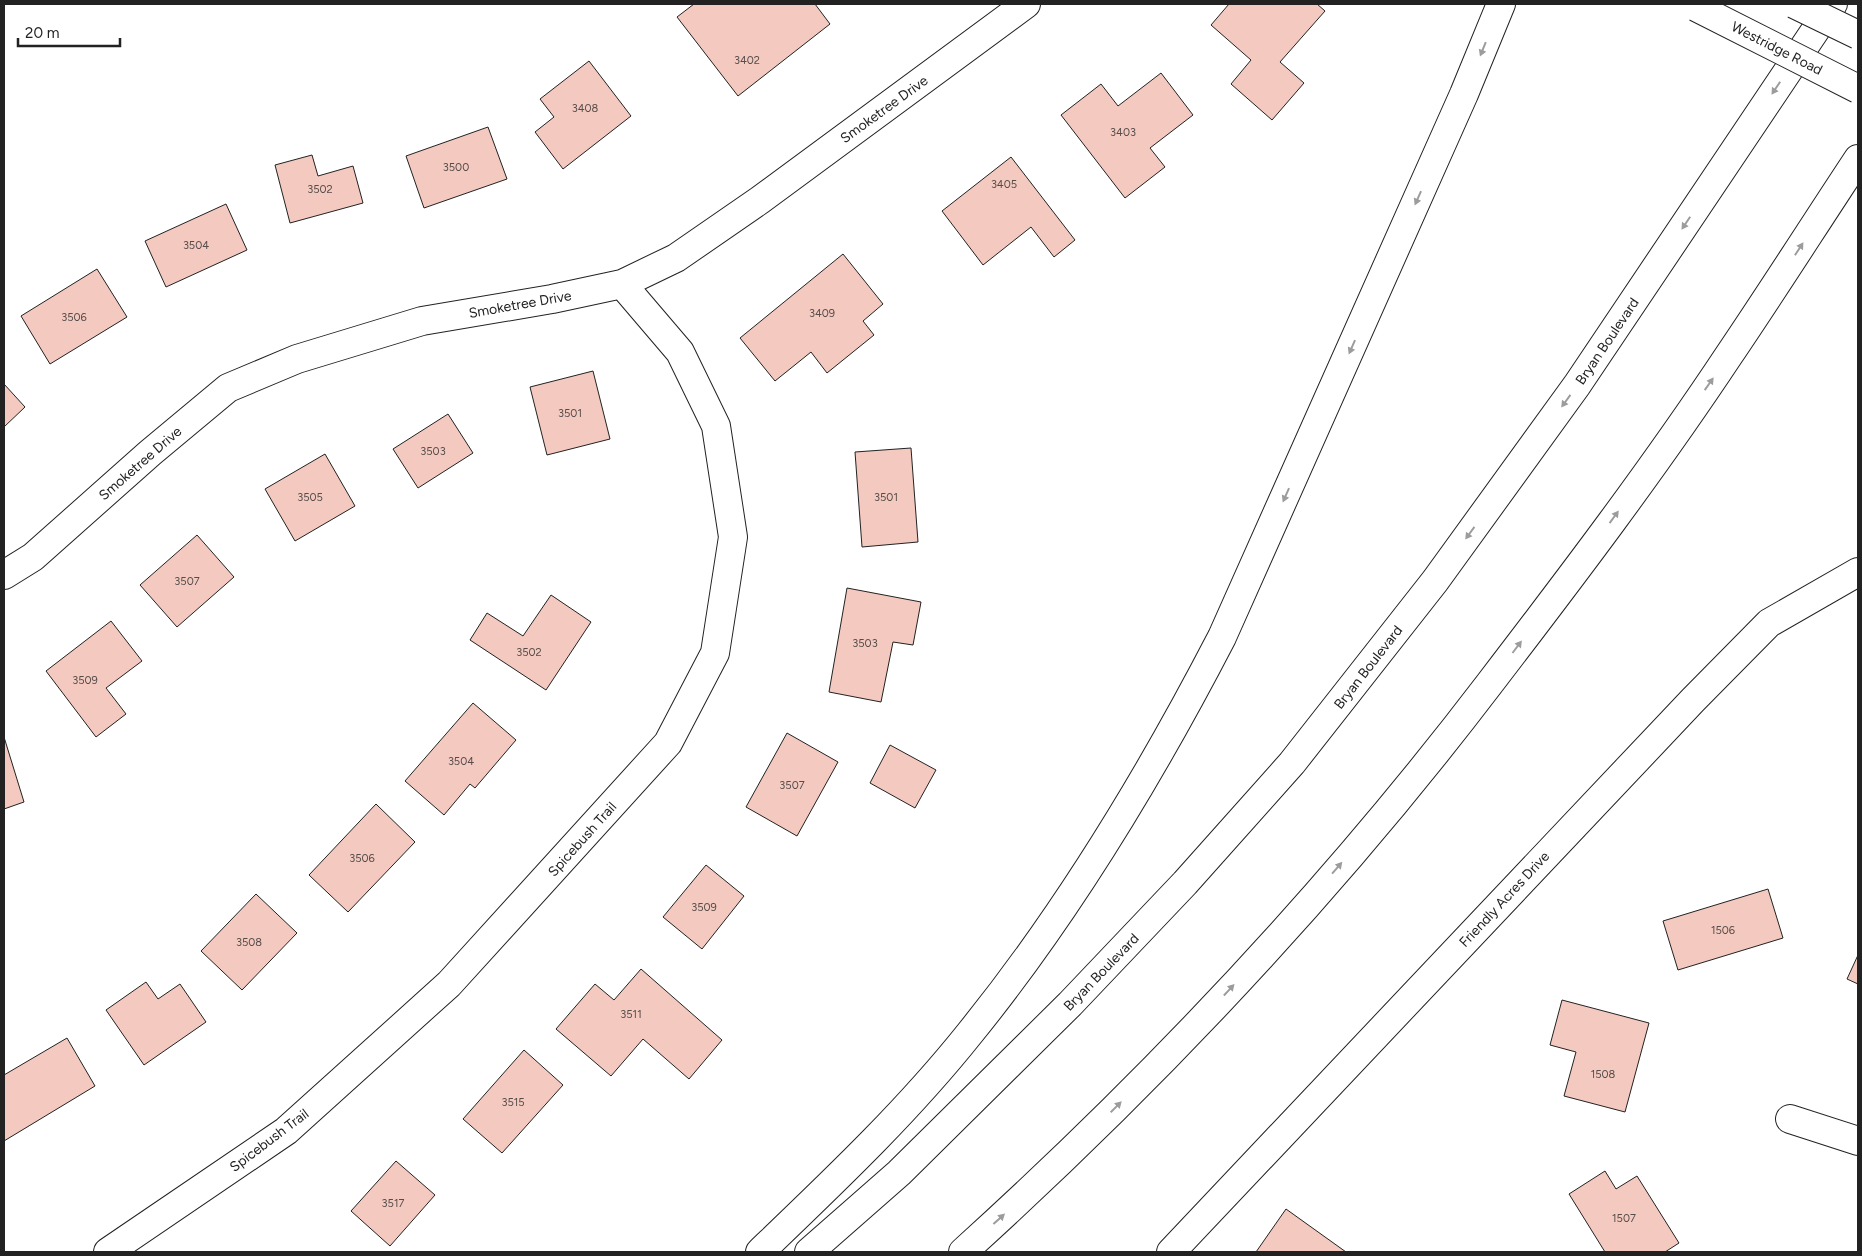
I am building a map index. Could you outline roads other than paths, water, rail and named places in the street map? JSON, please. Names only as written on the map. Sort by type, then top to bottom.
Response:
[{"type":"main road","name":"Smoketree Drive","points":[[4,575],[33,557],[150,453],[228,388],[297,359],[422,321],[552,299],[622,284],[676,258],[760,200],[1026,4]]},
{"type":"main road","points":[[760,1252],[840,1176],[922,1090],[1016,975],[1075,890],[1178,723],[1222,637],[1464,94],[1501,4]]},
{"type":"main road","points":[[1794,4],[1858,35]]},
{"type":"main road","name":"Bryan Boulevard","points":[[809,1252],[899,1173],[1063,1011],[1185,883],[1292,763],[1435,581],[1577,385],[1833,4]]},
{"type":"main road","name":"Westridge Road","points":[[1696,7],[1858,89]]},
{"type":"main road","points":[[963,1252],[1032,1189],[1158,1066],[1257,960],[1370,830],[1488,686],[1611,521],[1727,358],[1850,177],[1858,159]]},
{"type":"main road","name":"Spicebush Trail","points":[[108,1252],[286,1131],[450,984],[668,743],[715,653],[733,537],[716,426],[680,352],[622,284]]},
{"type":"main road","name":"Friendly Acres Drive","points":[[1171,1252],[1692,700],[1770,623],[1858,572]]},
{"type":"main road","points":[[1790,1119],[1858,1141]]}]
